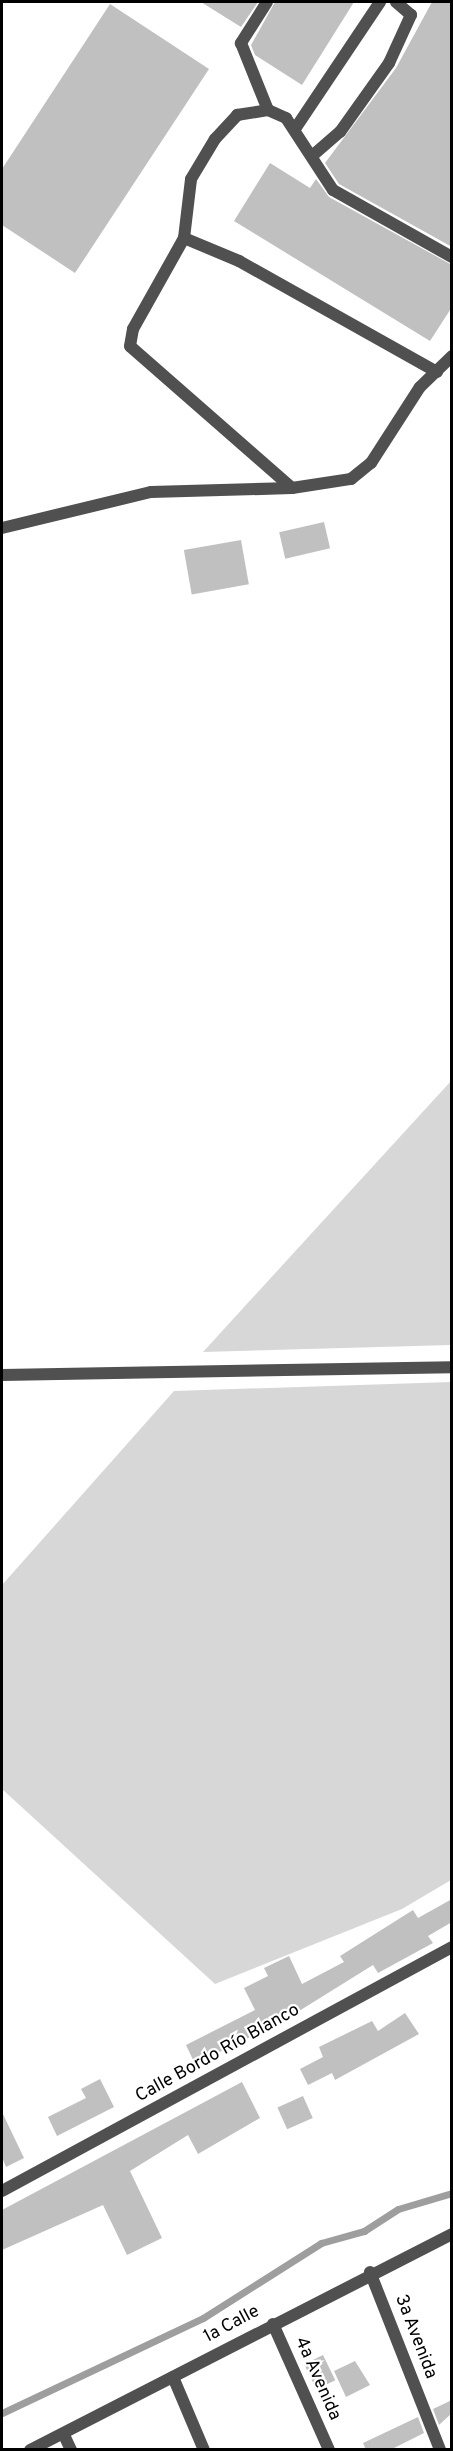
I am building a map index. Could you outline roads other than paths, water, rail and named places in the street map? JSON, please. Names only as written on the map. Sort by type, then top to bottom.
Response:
[{"type":"street","points":[[267,2],[241,43],[268,110],[295,129],[333,190],[452,257]]},
{"type":"street","points":[[295,129],[380,2]]},
{"type":"street","points":[[312,156],[340,132],[389,63],[411,15],[396,2]]},
{"type":"street","points":[[268,110],[237,115],[215,139],[191,179],[184,238],[133,329],[130,346],[292,488]]},
{"type":"street","points":[[184,238],[238,261],[437,372]]},
{"type":"street","points":[[2,528],[152,492],[292,488],[351,479],[371,463],[420,387],[452,356]]},
{"type":"street","points":[[2,1375],[452,1368]]},
{"type":"street","name":"Calle Bordo Río Blanco","points":[[2,2190],[452,1947]]},
{"type":"street","name":"1a Calle","points":[[30,2450],[64,2435],[370,2272],[452,2234]]},
{"type":"street","name":"3a Avenida","points":[[370,2272],[440,2450]]},
{"type":"street","name":"4a Avenida","points":[[273,2324],[329,2450]]},
{"type":"street","points":[[173,2377],[204,2450]]},
{"type":"street","points":[[64,2435],[71,2450]]},
{"type":"waterway","points":[[2,2413],[203,2318],[321,2243],[364,2231],[398,2209],[452,2193]]}]
